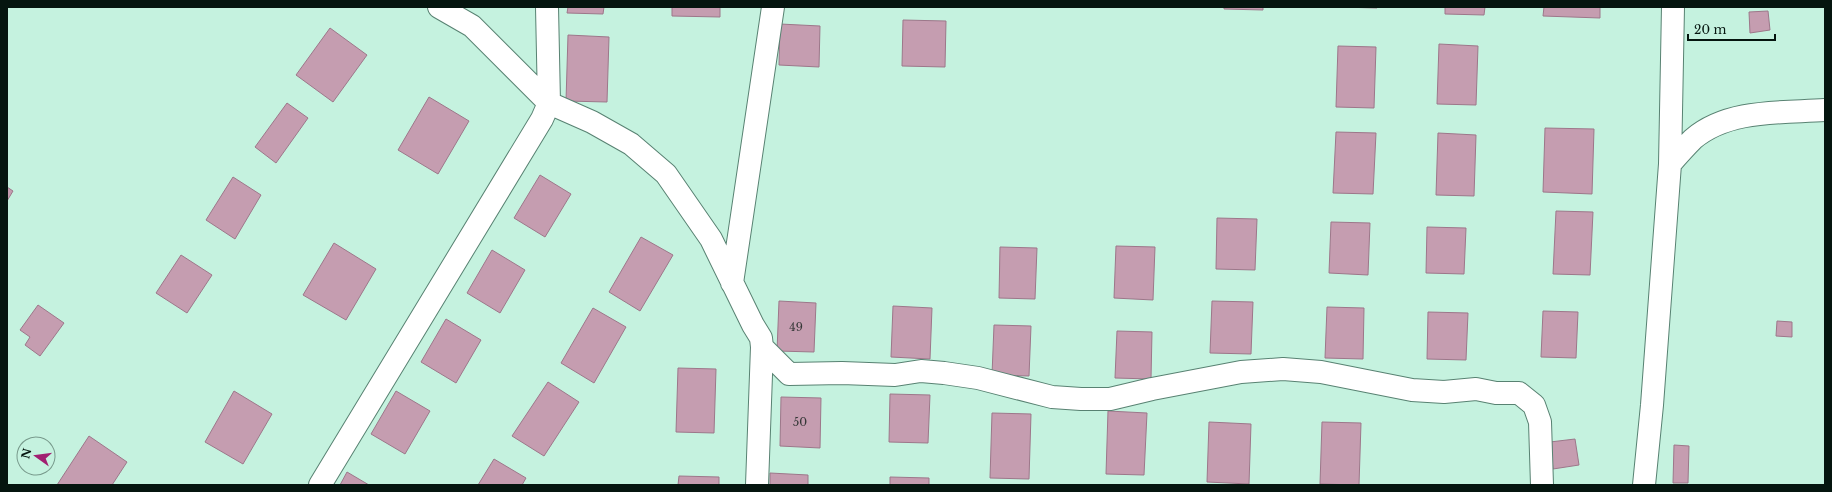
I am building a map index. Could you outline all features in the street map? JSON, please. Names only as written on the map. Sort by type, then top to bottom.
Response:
[{"type":"street","points":[[439,7],[472,26],[549,103],[592,122],[631,144],[666,174],[711,239],[753,325],[761,338],[762,347],[757,485]]},
{"type":"street","points":[[320,485],[542,118],[549,103],[547,7]]},
{"type":"street","points":[[732,283],[773,7]]},
{"type":"street","points":[[1644,485],[1652,405],[1670,164],[1673,7]]},
{"type":"street","points":[[1670,164],[1693,140],[1708,128],[1734,117],[1825,110]]},
{"type":"street","points":[[762,347],[789,374]]},
{"type":"street","points":[[759,404],[789,374],[842,373],[895,375],[921,371],[978,378],[1052,398],[1110,399],[1152,388],[1241,372],[1283,369],[1321,372],[1412,390],[1444,392],[1476,390],[1496,393],[1519,393],[1534,405],[1540,422],[1542,485]]},
{"type":"building","points":[[568,7],[604,7],[603,14],[567,13]]},
{"type":"building","points":[[672,7],[720,7],[720,17],[672,16]]},
{"type":"building","points":[[1224,7],[1263,7],[1263,10],[1224,9]]},
{"type":"building","points":[[1340,7],[1377,7],[1377,8]]},
{"type":"building","points":[[1445,7],[1485,7],[1484,15],[1445,14]]},
{"type":"building","points":[[1544,7],[1600,7],[1600,18],[1543,16]]},
{"type":"building","points":[[1768,11],[1770,30],[1750,33],[1749,12]]},
{"type":"building","points":[[903,20],[946,21],[945,67],[902,66]]},
{"type":"building","points":[[780,24],[820,26],[819,67],[779,65]]},
{"type":"building","points":[[330,28],[367,55],[333,102],[296,75]]},
{"type":"building","points":[[568,35],[609,37],[607,102],[566,101]]},
{"type":"building","points":[[1439,44],[1478,46],[1476,105],[1437,104]]},
{"type":"building","points":[[1338,46],[1376,47],[1374,108],[1336,107]]},
{"type":"building","points":[[429,97],[469,121],[438,174],[398,150]]},
{"type":"building","points":[[287,103],[308,118],[276,163],[255,147]]},
{"type":"building","points":[[1545,128],[1594,129],[1592,194],[1543,192]]},
{"type":"building","points":[[1336,132],[1376,133],[1373,194],[1333,193]]},
{"type":"building","points":[[1438,133],[1476,135],[1474,196],[1436,195]]},
{"type":"building","points":[[540,175],[571,194],[545,237],[514,218]]},
{"type":"building","points":[[233,177],[261,195],[235,239],[206,220]]},
{"type":"building","points":[[7,187],[13,191],[7,201]]},
{"type":"building","points":[[1556,211],[1593,212],[1590,275],[1553,274]]},
{"type":"building","points":[[1217,218],[1257,219],[1255,270],[1216,269]]},
{"type":"building","points":[[1331,222],[1370,223],[1368,275],[1329,273]]},
{"type":"building","points":[[1427,227],[1466,228],[1464,274],[1426,273]]},
{"type":"building","points":[[641,237],[673,255],[640,311],[609,292]]},
{"type":"building","points":[[334,243],[376,269],[346,320],[303,295]]},
{"type":"building","points":[[1116,246],[1155,247],[1153,300],[1114,298]]},
{"type":"building","points":[[1000,247],[1037,248],[1035,299],[999,298]]},
{"type":"building","points":[[492,250],[525,270],[500,313],[467,293]]},
{"type":"building","points":[[181,255],[212,275],[187,313],[156,293]]},
{"type":"building","points":[[779,301],[816,303],[814,352],[777,351]]},
{"type":"building","points":[[1212,301],[1253,302],[1251,354],[1210,353]]},
{"type":"building","points":[[38,305],[64,323],[40,356],[25,345],[30,337],[20,330]]},
{"type":"building","points":[[893,306],[932,308],[930,359],[891,357]]},
{"type":"building","points":[[1327,307],[1364,308],[1363,359],[1325,358]]},
{"type":"building","points":[[593,308],[626,327],[594,383],[561,363]]},
{"type":"building","points":[[1543,311],[1578,312],[1576,358],[1541,357]]},
{"type":"building","points":[[1428,312],[1468,313],[1466,360],[1427,359]]},
{"type":"building","points":[[446,319],[481,340],[456,383],[421,362]]},
{"type":"building","points":[[1777,321],[1792,322],[1792,337],[1776,336]]},
{"type":"building","points":[[994,325],[1031,326],[1029,376],[992,375]]},
{"type":"building","points":[[1117,331],[1152,332],[1151,379],[1115,378]]},
{"type":"building","points":[[678,368],[716,369],[714,433],[676,432]]},
{"type":"building","points":[[548,382],[579,402],[544,456],[512,436]]},
{"type":"building","points":[[234,391],[272,414],[243,464],[205,442]]},
{"type":"building","points":[[396,391],[430,411],[405,454],[371,434]]},
{"type":"building","points":[[890,394],[930,395],[928,443],[889,442]]},
{"type":"building","points":[[781,397],[821,398],[820,448],[780,446]]},
{"type":"building","points":[[1108,411],[1147,413],[1144,475],[1106,474]]},
{"type":"building","points":[[992,413],[1031,414],[1029,479],[990,478]]},
{"type":"building","points":[[1209,422],[1251,424],[1249,484],[1207,482]]},
{"type":"building","points":[[1322,422],[1361,423],[1359,485],[1320,484]]},
{"type":"building","points":[[89,436],[127,462],[112,485],[57,485]]},
{"type":"building","points":[[1575,439],[1579,465],[1553,469],[1550,442]]},
{"type":"building","points":[[1674,445],[1689,446],[1688,483],[1673,483]]},
{"type":"building","points":[[494,459],[526,478],[522,485],[478,485]]},
{"type":"building","points":[[347,472],[369,485],[340,485]]},
{"type":"building","points":[[770,473],[808,475],[808,485],[770,485]]},
{"type":"building","points":[[679,476],[719,477],[719,485],[678,485]]},
{"type":"building","points":[[890,477],[929,478],[929,485],[890,485]]}]
